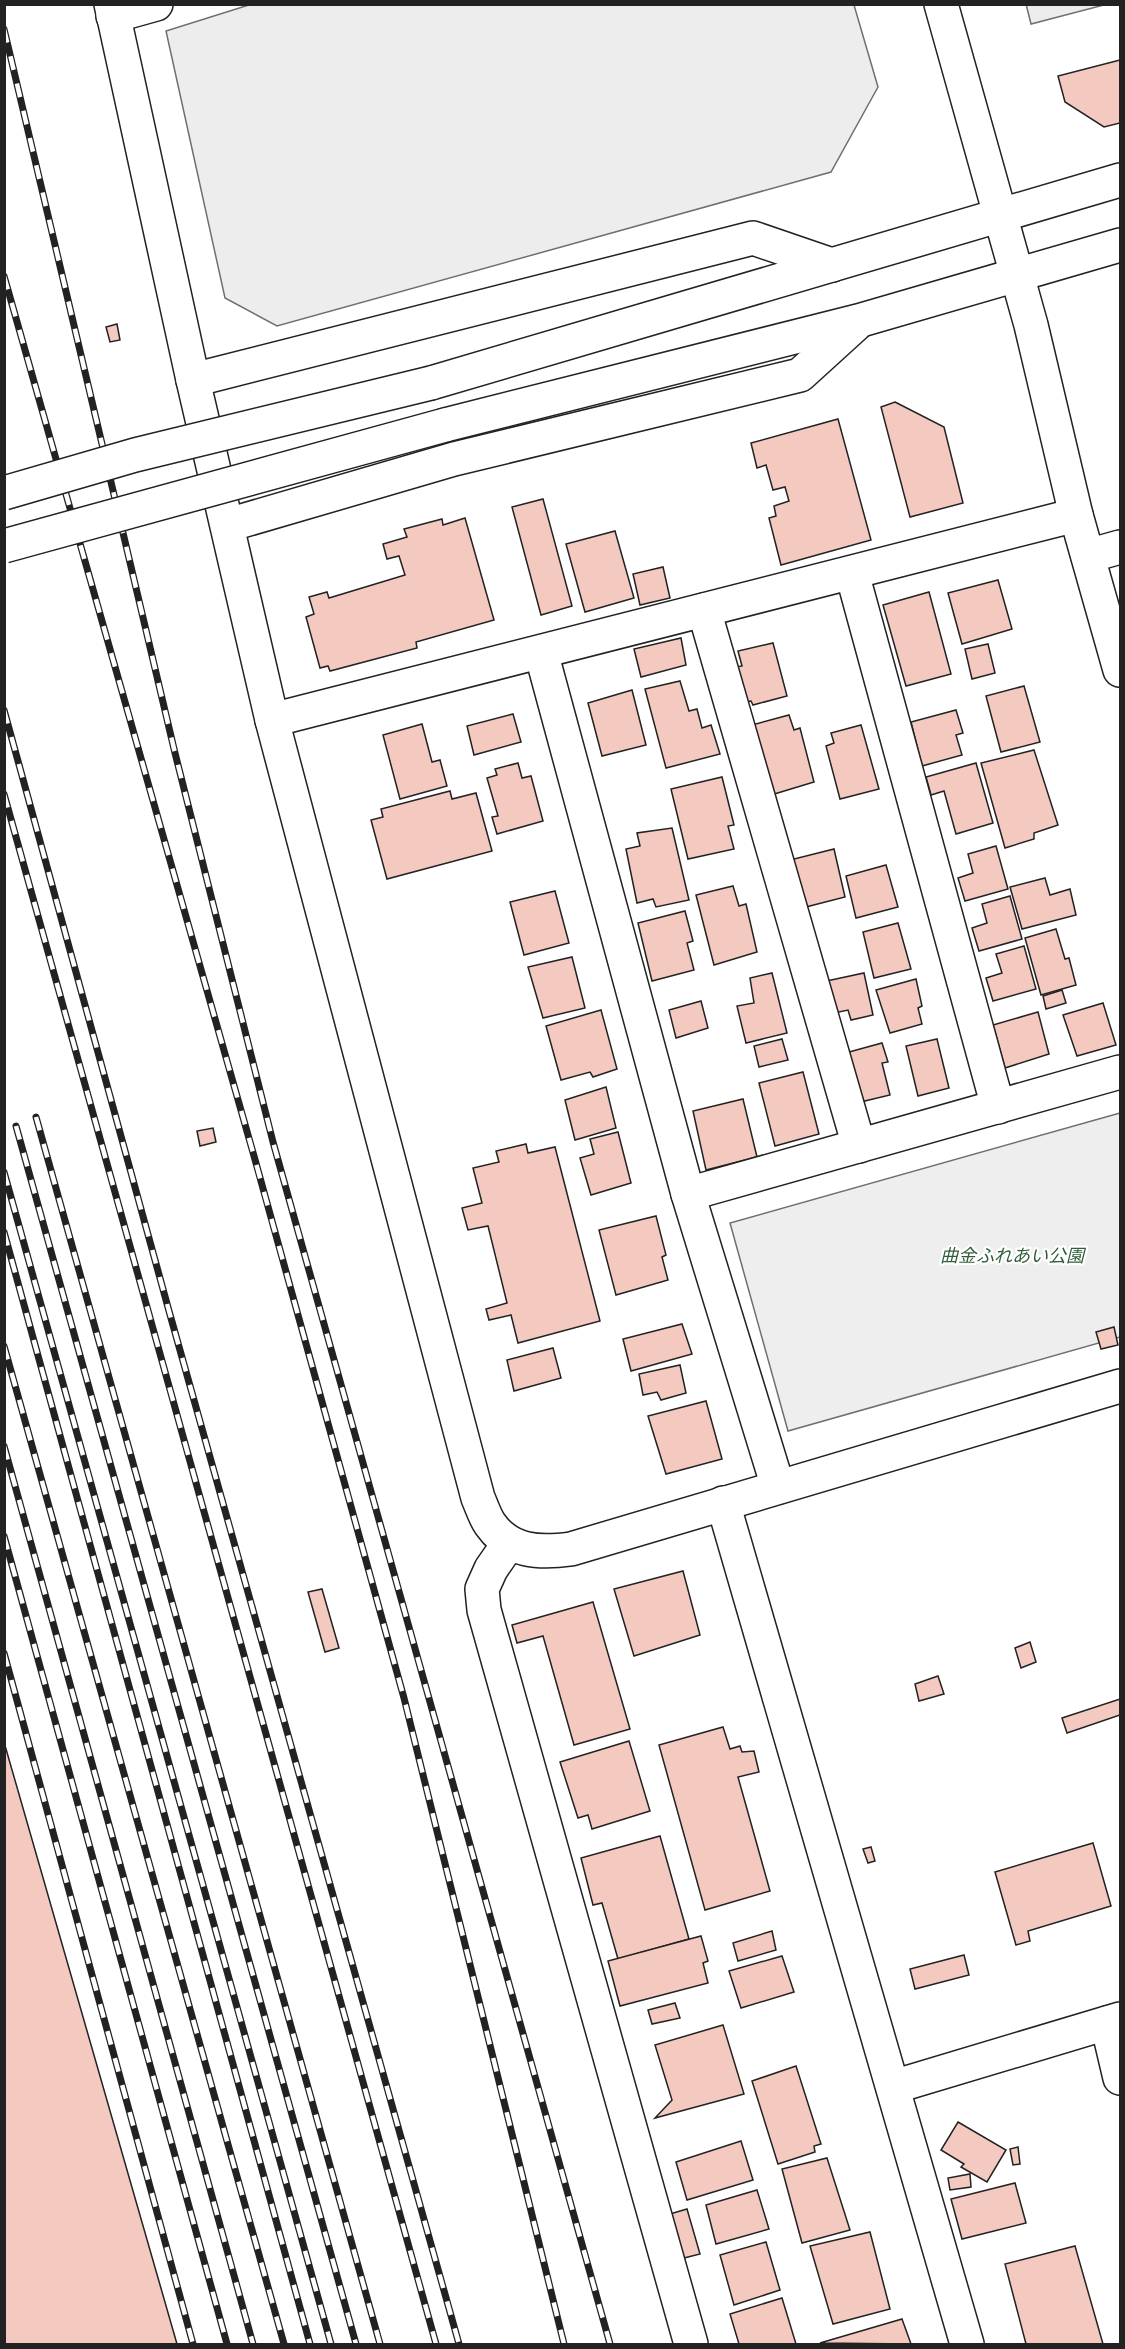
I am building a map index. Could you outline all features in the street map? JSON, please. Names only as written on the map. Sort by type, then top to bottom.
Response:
[{"type":"street","points":[[156,4],[112,10],[193,380],[272,720],[478,1498],[490,1524],[509,1544],[530,1552],[546,1553],[571,1549],[1120,1386]]},
{"type":"street","points":[[941,4],[1031,325],[1076,515],[1116,636],[1120,670]]},
{"type":"street","points":[[4,493],[135,455],[431,384],[1120,180]]},
{"type":"street","points":[[193,380],[753,238],[832,265]]},
{"type":"street","points":[[4,546],[445,425],[858,321],[1120,245]]},
{"type":"street","points":[[228,525],[454,459],[800,375],[858,321]]},
{"type":"street","points":[[272,720],[1076,515]]},
{"type":"street","points":[[1088,556],[1120,547]]},
{"type":"street","points":[[852,573],[998,1107]]},
{"type":"street","points":[[704,610],[859,1146]]},
{"type":"street","points":[[541,652],[688,1194],[778,1487]]},
{"type":"street","points":[[688,1194],[1120,1072]]},
{"type":"street","points":[[723,1503],[967,2344]]},
{"type":"street","points":[[509,1544],[491,1569],[482,1588],[484,1610],[690,2344]]},
{"type":"street","points":[[892,2087],[1114,2021],[1120,2078]]},
{"type":"green space","name":"曲金ふれあい公園","points":[[1120,1113],[1120,1337],[788,1431],[730,1223]]},
{"type":"shaded area","points":[[252,4],[854,5],[878,87],[831,172],[277,326],[225,298],[166,31]]},
{"type":"shaded area","points":[[1026,4],[1104,4],[1104,5],[1031,24]]},
{"type":"building","points":[[1120,60],[1120,123],[1104,127],[1065,102],[1058,76]]},
{"type":"building","points":[[117,324],[120,340],[110,342],[106,327]]},
{"type":"building","points":[[895,402],[944,427],[963,503],[910,517],[881,407]]},
{"type":"building","points":[[838,419],[871,540],[781,565],[769,518],[776,516],[774,506],[789,501],[785,487],[773,490],[766,465],[757,468],[751,443]]},
{"type":"building","points":[[543,499],[572,606],[541,615],[512,507]]},
{"type":"building","points":[[465,518],[494,620],[416,642],[417,648],[330,671],[328,666],[320,668],[306,617],[314,614],[309,597],[327,592],[329,598],[405,575],[399,556],[387,559],[383,544],[407,537],[404,529],[442,519],[443,525]]},
{"type":"building","points":[[615,531],[634,598],[585,612],[566,544]]},
{"type":"building","points":[[663,567],[670,598],[640,605],[633,574]]},
{"type":"building","points":[[998,580],[1012,629],[962,644],[948,593]]},
{"type":"building","points":[[929,592],[951,674],[906,686],[883,605]]},
{"type":"building","points":[[681,638],[686,665],[641,677],[634,649]]},
{"type":"building","points":[[773,643],[787,696],[753,705],[751,701],[744,702],[735,667],[742,666],[738,651]]},
{"type":"building","points":[[988,644],[995,673],[972,679],[965,649]]},
{"type":"building","points":[[680,681],[689,711],[697,709],[702,728],[711,725],[720,754],[666,768],[645,689]]},
{"type":"building","points":[[1024,686],[1040,742],[1001,752],[986,696]]},
{"type":"building","points":[[632,690],[646,745],[602,756],[588,703]]},
{"type":"building","points":[[956,710],[963,733],[956,735],[962,755],[922,766],[911,722]]},
{"type":"building","points":[[513,714],[521,742],[474,755],[467,726]]},
{"type":"building","points":[[789,715],[794,730],[800,728],[814,782],[771,795],[752,725]]},
{"type":"building","points":[[422,724],[432,762],[440,760],[447,786],[400,799],[383,735]]},
{"type":"building","points":[[861,725],[879,789],[840,799],[826,746],[834,743],[831,733]]},
{"type":"building","points":[[1034,750],[1058,825],[1034,833],[1034,839],[1005,848],[981,763]]},
{"type":"building","points":[[518,763],[522,778],[531,776],[543,821],[497,834],[492,817],[498,816],[487,778],[497,775],[495,769]]},
{"type":"building","points":[[976,763],[993,823],[956,834],[944,791],[931,795],[926,777]]},
{"type":"building","points":[[722,777],[734,825],[728,826],[734,849],[688,859],[671,789]]},
{"type":"building","points":[[450,791],[452,799],[476,793],[492,851],[387,879],[371,820],[383,817],[381,809]]},
{"type":"building","points":[[672,828],[689,900],[656,907],[653,899],[637,903],[626,849],[640,846],[637,833]]},
{"type":"building","points":[[996,846],[1008,889],[965,901],[958,878],[973,873],[968,854]]},
{"type":"building","points":[[834,849],[845,897],[798,909],[790,860]]},
{"type":"building","points":[[886,865],[898,907],[856,918],[846,876]]},
{"type":"building","points":[[1045,878],[1050,895],[1070,889],[1076,915],[1022,929],[1010,887]]},
{"type":"building","points":[[733,886],[739,906],[746,904],[757,952],[714,965],[696,895]]},
{"type":"building","points":[[555,891],[569,943],[524,955],[510,902]]},
{"type":"building","points":[[1010,896],[1022,939],[979,951],[972,928],[987,923],[982,904]]},
{"type":"building","points":[[685,911],[693,941],[687,943],[694,970],[652,981],[638,923]]},
{"type":"building","points":[[898,923],[911,969],[874,978],[863,932]]},
{"type":"building","points":[[1056,929],[1065,959],[1069,958],[1076,985],[1041,995],[1025,938]]},
{"type":"building","points":[[1024,946],[1036,989],[993,1001],[986,978],[1002,973],[996,954]]},
{"type":"building","points":[[572,957],[585,1008],[543,1018],[528,967]]},
{"type":"building","points":[[772,973],[787,1033],[746,1043],[737,1006],[754,1003],[750,978]]},
{"type":"building","points":[[864,973],[873,1015],[851,1020],[848,1010],[824,1015],[817,983]]},
{"type":"building","points":[[916,979],[922,1006],[918,1008],[922,1024],[890,1033],[876,990]]},
{"type":"building","points":[[1062,990],[1066,1003],[1046,1009],[1043,996]]},
{"type":"building","points":[[701,1001],[708,1028],[676,1038],[669,1010]]},
{"type":"building","points":[[1103,1003],[1116,1045],[1077,1056],[1063,1015]]},
{"type":"building","points":[[601,1010],[617,1069],[593,1077],[590,1072],[561,1080],[546,1026]]},
{"type":"building","points":[[1038,1012],[1049,1054],[1005,1068],[993,1025]]},
{"type":"building","points":[[782,1039],[788,1060],[759,1067],[754,1046]]},
{"type":"building","points":[[937,1039],[949,1088],[918,1096],[906,1046]]},
{"type":"building","points":[[882,1043],[888,1062],[882,1063],[890,1095],[852,1104],[838,1055]]},
{"type":"building","points":[[803,1072],[819,1134],[775,1146],[759,1083]]},
{"type":"building","points":[[606,1087],[616,1128],[575,1140],[565,1100]]},
{"type":"building","points":[[743,1099],[757,1157],[706,1170],[693,1111]]},
{"type":"building","points":[[213,1128],[216,1142],[200,1146],[197,1131]]},
{"type":"building","points":[[618,1132],[631,1183],[591,1195],[580,1158],[594,1154],[590,1139]]},
{"type":"building","points":[[526,1144],[528,1153],[555,1147],[600,1321],[518,1343],[511,1315],[489,1320],[486,1309],[507,1303],[488,1226],[468,1230],[462,1208],[482,1203],[473,1168],[499,1162],[496,1151]]},
{"type":"building","points":[[656,1216],[666,1255],[662,1257],[668,1280],[616,1295],[599,1230]]},
{"type":"building","points":[[682,1324],[692,1354],[631,1371],[623,1339]]},
{"type":"building","points":[[1114,1327],[1118,1345],[1101,1349],[1096,1332]]},
{"type":"building","points":[[553,1348],[561,1378],[514,1391],[507,1360]]},
{"type":"building","points":[[680,1365],[686,1393],[661,1400],[657,1392],[643,1395],[639,1374]]},
{"type":"building","points":[[706,1401],[722,1459],[666,1474],[648,1416]]},
{"type":"building","points":[[683,1571],[700,1635],[634,1656],[614,1589]]},
{"type":"building","points":[[322,1589],[339,1648],[325,1652],[308,1592]]},
{"type":"building","points":[[593,1602],[630,1729],[574,1745],[543,1636],[517,1643],[512,1625]]},
{"type":"building","points":[[1030,1642],[1036,1662],[1021,1668],[1015,1648]]},
{"type":"building","points":[[938,1676],[944,1694],[919,1701],[915,1684]]},
{"type":"building","points":[[1120,1699],[1120,1715],[1067,1733],[1062,1718]]},
{"type":"building","points":[[723,1727],[730,1749],[740,1746],[742,1752],[754,1751],[759,1772],[738,1777],[770,1891],[705,1910],[659,1745]]},
{"type":"building","points":[[629,1741],[650,1811],[592,1829],[588,1815],[578,1818],[560,1762]]},
{"type":"building","points":[[4,1742],[177,2344],[4,2344]]},
{"type":"building","points":[[660,1836],[689,1939],[618,1959],[602,1903],[593,1905],[581,1858]]},
{"type":"building","points":[[1093,1843],[1111,1906],[1028,1931],[1030,1941],[1016,1945],[995,1872]]},
{"type":"building","points":[[871,1847],[875,1861],[868,1863],[863,1849]]},
{"type":"building","points":[[772,1931],[776,1950],[738,1961],[733,1943]]},
{"type":"building","points":[[701,1936],[708,1961],[703,1963],[708,1983],[620,2006],[608,1961]]},
{"type":"building","points":[[964,1955],[969,1975],[915,1989],[910,1969]]},
{"type":"building","points":[[782,1956],[794,1992],[741,2008],[729,1971]]},
{"type":"building","points":[[675,2003],[680,2018],[652,2024],[648,2010]]},
{"type":"building","points":[[723,2025],[744,2094],[655,2118],[672,2100],[655,2045]]},
{"type":"building","points":[[796,2066],[821,2144],[814,2146],[815,2152],[778,2164],[752,2081]]},
{"type":"building","points":[[958,2122],[1006,2150],[987,2182],[961,2167],[964,2164],[941,2150]]},
{"type":"building","points":[[741,2141],[753,2180],[687,2200],[676,2162]]},
{"type":"building","points":[[1018,2147],[1020,2164],[1013,2165],[1010,2149]]},
{"type":"building","points":[[827,2158],[850,2230],[802,2243],[782,2169]]},
{"type":"building","points":[[970,2174],[971,2187],[950,2190],[948,2178]]},
{"type":"building","points":[[1015,2183],[1026,2223],[962,2239],[951,2199]]},
{"type":"building","points":[[757,2190],[769,2229],[716,2244],[706,2205]]},
{"type":"building","points":[[687,2209],[700,2254],[676,2260],[663,2216]]},
{"type":"building","points":[[870,2232],[890,2309],[833,2324],[810,2246]]},
{"type":"building","points":[[766,2242],[780,2290],[734,2305],[720,2255]]},
{"type":"building","points":[[1075,2246],[1103,2344],[1026,2344],[1005,2264]]},
{"type":"building","points":[[782,2298],[796,2344],[739,2344],[730,2314]]},
{"type":"building","points":[[902,2319],[911,2344],[820,2343]]},
{"type":"railway","points":[[4,29],[175,753],[273,1142],[610,2344]]},
{"type":"railway","points":[[4,276],[254,1156],[404,1698],[564,2344]]},
{"type":"railway","points":[[4,710],[169,1311],[459,2344]]},
{"type":"railway","points":[[4,794],[436,2344]]},
{"type":"railway","points":[[36,1117],[380,2344]]},
{"type":"railway","points":[[16,1126],[356,2344]]},
{"type":"railway","points":[[4,1172],[331,2344]]},
{"type":"railway","points":[[4,1232],[310,2344]]},
{"type":"railway","points":[[4,1346],[284,2344]]},
{"type":"railway","points":[[4,1446],[253,2344]]},
{"type":"railway","points":[[4,1536],[227,2344]]},
{"type":"railway","points":[[4,1653],[193,2344]]}]
